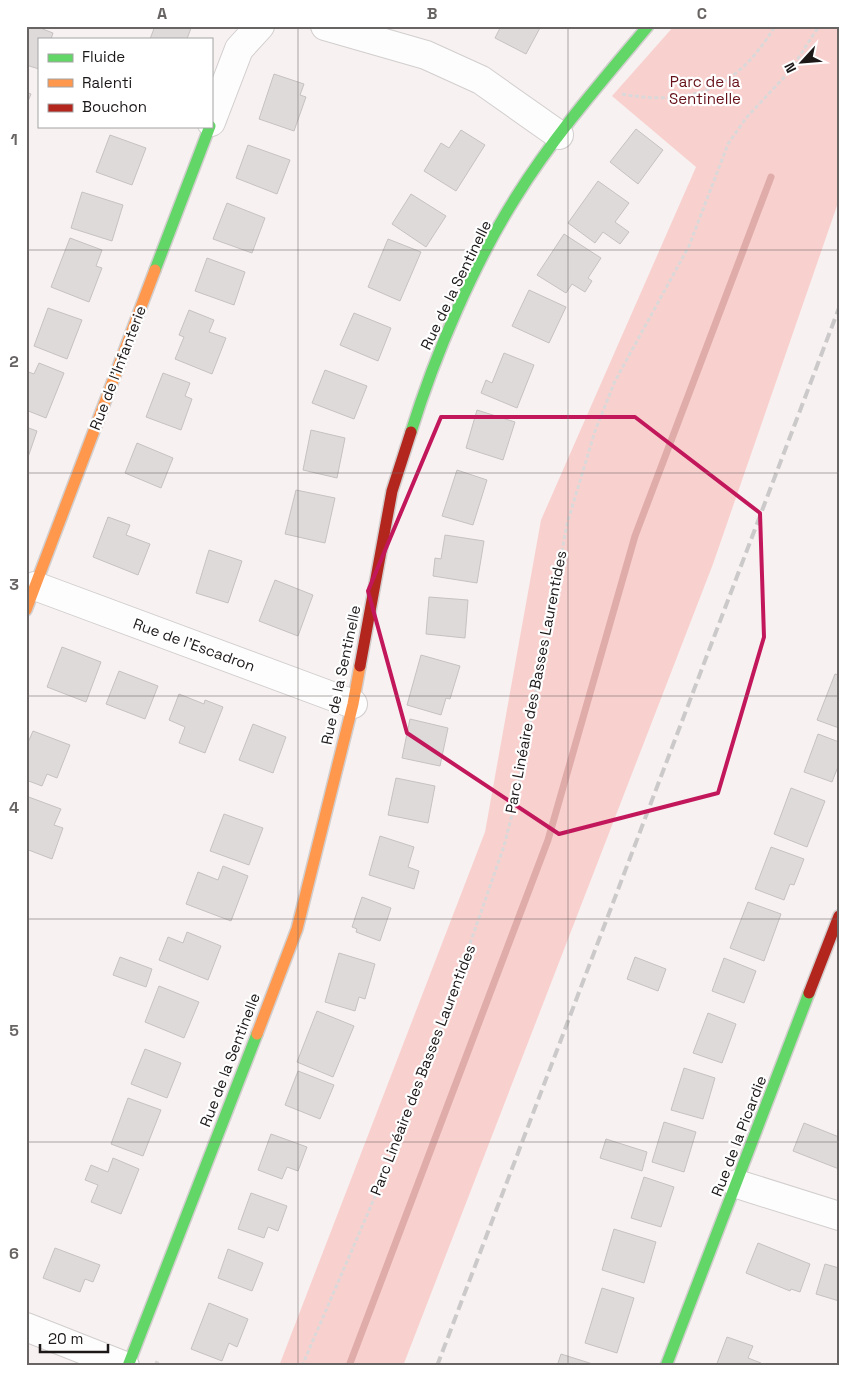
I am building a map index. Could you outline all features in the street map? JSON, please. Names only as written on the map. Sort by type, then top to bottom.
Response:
[{"type":"street","points":[[212,119],[239,49],[260,26]]},
{"type":"street","points":[[324,26],[426,55],[481,80],[559,135]]},
{"type":"street","name":"Rue de la Sentinelle","points":[[126,1366],[297,929],[353,704],[392,492],[426,383],[479,265],[516,197],[559,135],[648,26]]},
{"type":"street","name":"Rue de l'Infanterie","points":[[31,598],[209,128]]},
{"type":"street","name":"Rue de l'Escadron","points":[[31,598],[353,704]]},
{"type":"street","name":"Rue de la Picardie","points":[[666,1366],[833,945],[839,916]]},
{"type":"street","points":[[737,1184],[839,1216]]},
{"type":"street","points":[[26,1327],[126,1366]]},
{"type":"path","points":[[614,93],[637,97],[678,99],[712,90],[730,79],[750,62],[763,48],[775,26]]},
{"type":"path","name":"Parc Linéaire des Basses Laurentides","points":[[302,1366],[389,1164],[441,1027],[504,846],[516,800],[567,524],[595,431],[615,381],[689,246],[731,140],[746,118],[793,67],[819,26]]},
{"type":"highlighted area","points":[[441,417],[635,417],[760,513],[764,637],[718,793],[559,834],[407,733],[368,591]]},
{"type":"green space","name":"Parc de la Sentinelle","points":[[674,26],[839,26],[839,200],[713,564],[403,1366],[279,1366],[485,832],[541,520],[696,167],[612,96]]},
{"type":"building","points":[[26,26],[35,26],[53,33],[51,38],[38,38],[38,69],[26,65]]},
{"type":"building","points":[[155,26],[185,26],[191,28],[187,38],[150,38]]},
{"type":"building","points":[[501,26],[541,26],[526,54],[495,38]]},
{"type":"building","points":[[274,74],[304,84],[300,95],[306,97],[294,131],[259,119]]},
{"type":"building","points":[[26,92],[31,94],[26,106]]},
{"type":"building","points":[[636,129],[663,150],[638,184],[610,162]]},
{"type":"building","points":[[461,130],[485,145],[456,191],[424,171],[441,143],[449,148]]},
{"type":"building","points":[[110,135],[146,148],[132,185],[96,172]]},
{"type":"building","points":[[248,145],[290,160],[277,194],[236,178]]},
{"type":"building","points":[[598,181],[629,203],[615,222],[629,232],[620,244],[603,232],[595,243],[568,223]]},
{"type":"building","points":[[82,192],[123,205],[112,241],[71,228]]},
{"type":"building","points":[[411,194],[446,216],[426,247],[392,224]]},
{"type":"building","points":[[227,203],[265,218],[252,253],[213,239]]},
{"type":"building","points":[[564,234],[601,258],[588,278],[592,281],[585,292],[572,284],[566,293],[537,275]]},
{"type":"building","points":[[70,238],[102,250],[96,266],[102,268],[89,302],[51,287]]},
{"type":"building","points":[[388,239],[421,252],[400,301],[368,287]]},
{"type":"building","points":[[207,258],[245,272],[234,305],[195,291]]},
{"type":"building","points":[[529,290],[566,307],[549,343],[512,326]]},
{"type":"building","points":[[48,308],[82,320],[67,359],[34,346]]},
{"type":"building","points":[[189,310],[214,320],[209,332],[226,338],[212,374],[175,359],[184,337],[179,335]]},
{"type":"building","points":[[354,313],[391,328],[378,361],[340,345]]},
{"type":"building","points":[[504,353],[534,365],[517,408],[481,393],[486,380],[492,383]]},
{"type":"building","points":[[39,363],[64,373],[46,418],[26,410],[26,371],[34,374]]},
{"type":"building","points":[[325,370],[367,386],[354,419],[312,403]]},
{"type":"building","points":[[163,373],[190,383],[185,396],[192,399],[181,430],[146,417]]},
{"type":"building","points":[[477,410],[515,422],[503,460],[466,448]]},
{"type":"building","points":[[26,427],[37,431],[26,463]]},
{"type":"building","points":[[311,430],[345,438],[337,478],[303,470]]},
{"type":"building","points":[[137,443],[173,458],[161,488],[125,473]]},
{"type":"building","points":[[457,470],[487,480],[473,525],[442,516]]},
{"type":"building","points":[[296,490],[335,498],[325,543],[285,534]]},
{"type":"building","points":[[108,517],[130,525],[126,535],[150,544],[138,575],[93,557]]},
{"type":"building","points":[[445,535],[484,541],[477,583],[433,576],[435,558],[441,559]]},
{"type":"building","points":[[209,550],[242,561],[228,603],[196,593]]},
{"type":"building","points":[[275,580],[313,595],[298,636],[259,621]]},
{"type":"building","points":[[429,597],[468,600],[465,638],[426,634]]},
{"type":"building","points":[[62,647],[101,662],[86,702],[47,687]]},
{"type":"building","points":[[421,655],[460,666],[450,699],[446,698],[441,715],[407,705]]},
{"type":"building","points":[[119,671],[158,686],[145,719],[106,704]]},
{"type":"building","points":[[835,674],[839,675],[839,728],[817,720]]},
{"type":"building","points":[[179,694],[204,704],[205,700],[223,707],[205,753],[179,743],[185,727],[169,720]]},
{"type":"building","points":[[410,719],[448,728],[440,766],[402,758]]},
{"type":"building","points":[[253,724],[286,737],[273,773],[239,760]]},
{"type":"building","points":[[33,731],[70,745],[57,778],[47,774],[42,786],[26,780],[26,747]]},
{"type":"building","points":[[818,734],[839,742],[839,764],[832,782],[804,772]]},
{"type":"building","points":[[396,778],[435,786],[428,823],[388,815]]},
{"type":"building","points":[[791,788],[825,801],[807,847],[774,834]]},
{"type":"building","points":[[26,796],[61,809],[54,825],[63,828],[52,859],[26,849]]},
{"type":"building","points":[[224,814],[263,828],[249,865],[210,851]]},
{"type":"building","points":[[380,836],[414,847],[408,867],[419,871],[414,889],[369,875]]},
{"type":"building","points":[[771,847],[804,859],[794,885],[790,884],[784,900],[755,889]]},
{"type":"building","points":[[223,866],[248,876],[231,921],[186,904],[198,872],[218,880]]},
{"type":"building","points":[[362,897],[391,908],[380,941],[356,932],[357,929],[352,927]]},
{"type":"building","points":[[748,902],[781,914],[764,961],[730,948]]},
{"type":"building","points":[[187,932],[221,946],[208,980],[159,960],[168,937],[183,943]]},
{"type":"building","points":[[339,953],[375,964],[365,999],[359,997],[355,1011],[325,1002]]},
{"type":"building","points":[[120,957],[152,969],[146,987],[113,975]]},
{"type":"building","points":[[635,957],[666,969],[658,991],[627,979]]},
{"type":"building","points":[[724,958],[756,971],[744,1003],[712,991]]},
{"type":"building","points":[[159,986],[199,1002],[184,1038],[145,1022]]},
{"type":"building","points":[[317,1011],[354,1026],[333,1077],[297,1062]]},
{"type":"building","points":[[708,1013],[736,1024],[722,1063],[693,1053]]},
{"type":"building","points":[[145,1049],[181,1063],[167,1098],[131,1084]]},
{"type":"building","points":[[684,1068],[715,1078],[703,1119],[671,1110]]},
{"type":"building","points":[[298,1071],[334,1085],[320,1119],[285,1105]]},
{"type":"building","points":[[128,1098],[161,1110],[143,1156],[111,1144]]},
{"type":"building","points":[[664,1122],[696,1132],[684,1172],[652,1162]]},
{"type":"building","points":[[804,1123],[839,1137],[839,1169],[793,1151]]},
{"type":"building","points":[[271,1134],[307,1147],[298,1171],[287,1167],[282,1179],[258,1170]]},
{"type":"building","points":[[606,1139],[647,1152],[642,1171],[600,1158]]},
{"type":"building","points":[[113,1158],[139,1169],[121,1214],[91,1202],[98,1185],[85,1180],[91,1165],[108,1172]]},
{"type":"building","points":[[644,1177],[674,1187],[661,1227],[631,1218]]},
{"type":"building","points":[[251,1193],[287,1206],[278,1231],[268,1227],[264,1238],[238,1229]]},
{"type":"building","points":[[614,1229],[656,1242],[644,1283],[602,1270]]},
{"type":"building","points":[[758,1243],[810,1264],[800,1292],[791,1289],[790,1291],[746,1273]]},
{"type":"building","points":[[55,1248],[100,1265],[93,1282],[85,1279],[80,1292],[43,1278]]},
{"type":"building","points":[[228,1249],[263,1263],[252,1291],[218,1278]]},
{"type":"building","points":[[825,1264],[839,1268],[839,1301],[816,1294]]},
{"type":"building","points":[[602,1288],[634,1298],[617,1353],[585,1343]]},
{"type":"building","points":[[209,1303],[248,1319],[237,1347],[229,1343],[222,1361],[191,1349]]},
{"type":"building","points":[[727,1337],[753,1346],[748,1358],[761,1363],[760,1366],[716,1366]]},
{"type":"building","points":[[561,1354],[599,1366],[557,1366]]},
{"type":"waterway","points":[[349,1366],[548,840],[635,536],[771,177]]},
{"type":"railway","points":[[437,1366],[839,308]]},
{"type":"traffic: fast","points":[[411,432],[431,372],[456,311],[500,223],[546,152],[648,26]]},
{"type":"traffic: fast","points":[[155,270],[209,128]]},
{"type":"traffic: fast","points":[[666,1366],[809,993]]},
{"type":"traffic: fast","points":[[128,1366],[257,1034]]},
{"type":"traffic: slow","points":[[26,610],[155,270]]},
{"type":"traffic: slow","points":[[257,1034],[297,929],[353,704],[360,666]]},
{"type":"traffic: jam","points":[[360,666],[392,491],[411,432]]},
{"type":"traffic: jam","points":[[809,993],[839,916]]}]
